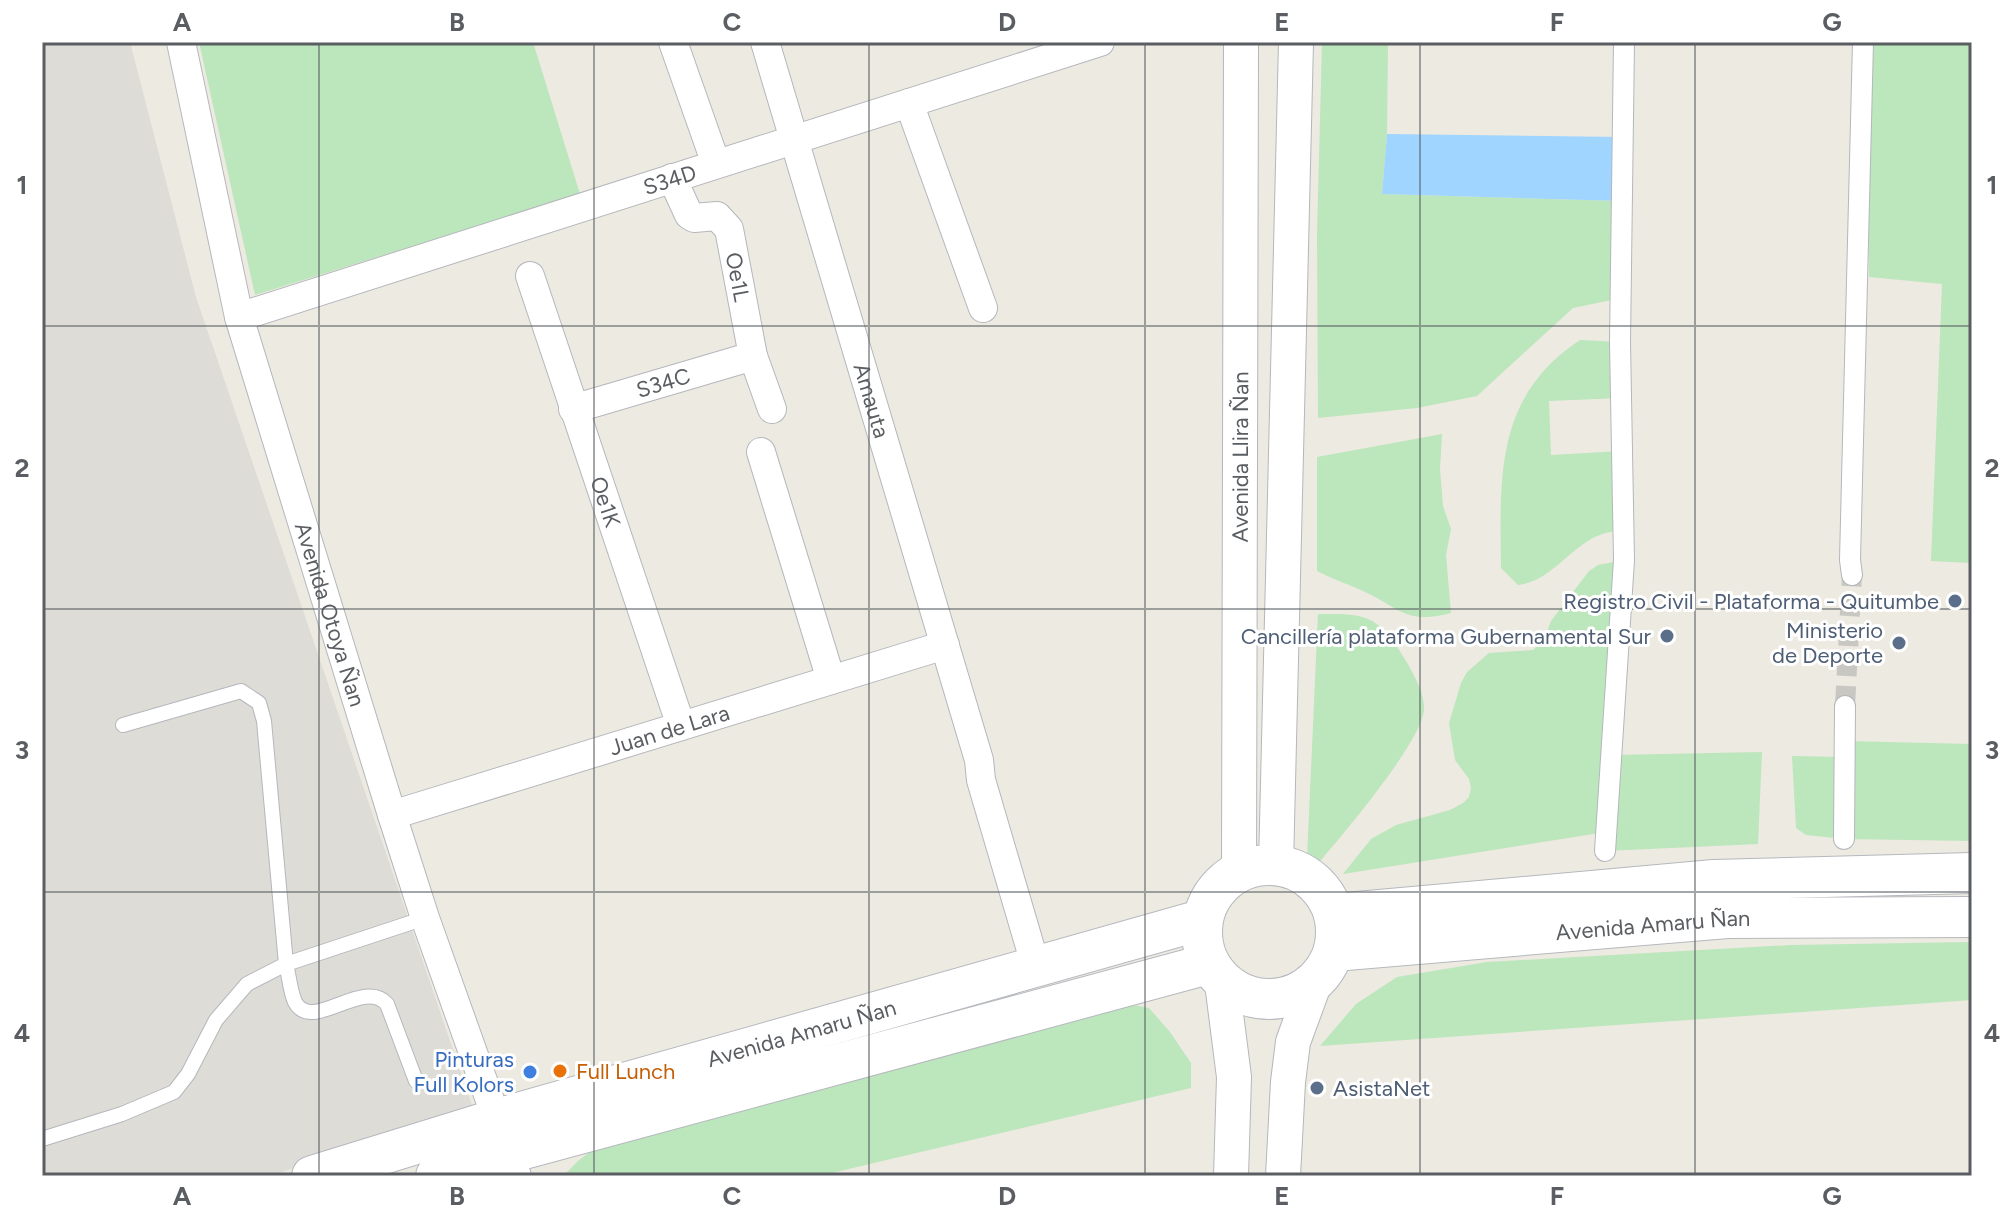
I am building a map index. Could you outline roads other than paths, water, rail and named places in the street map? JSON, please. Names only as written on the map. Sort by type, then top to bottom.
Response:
[{"type":"main road","points":[[1257,868],[1302,873],[1322,890],[1328,949],[1293,995],[1268,1000],[1244,995],[1215,973],[1201,943],[1201,920],[1214,891],[1257,868]]},
{"type":"main road","name":"Avenida Amaru Ñan","points":[[1328,949],[1714,880],[1972,873]]},
{"type":"main road","name":"Avenida Amaru Ñan","points":[[1328,949],[1727,918],[1972,917]]},
{"type":"main road","name":"Avenida Amaru Ñan","points":[[436,1176],[1036,967],[1201,920]]},
{"type":"main road","name":"Avenida Amaru Ñan","points":[[312,1176],[508,1149],[1215,973]]},
{"type":"street","name":"Avenida Otoya Ñan","points":[[181,42],[239,317],[425,918],[508,1149]]},
{"type":"street","points":[[673,42],[716,164]]},
{"type":"street","name":"Amauta","points":[[765,42],[979,760],[981,780],[1036,967]]},
{"type":"street","name":"Avenida Llira Ñan","points":[[1241,42],[1257,868]]},
{"type":"street","name":"Avenida Llira Ñan","points":[[1257,868],[1296,42]]},
{"type":"street","points":[[1605,851],[1624,560],[1620,342],[1624,42]]},
{"type":"street","points":[[1852,575],[1850,546],[1863,42]]},
{"type":"street","name":"S34D","points":[[239,317],[1087,44]]},
{"type":"street","points":[[909,103],[983,308]]},
{"type":"street","name":"Oe1L","points":[[672,178],[689,215],[694,218],[717,216],[729,229],[753,356],[772,409]]},
{"type":"street","name":"Oe1K","points":[[530,276],[681,726]]},
{"type":"street","name":"S34C","points":[[573,409],[753,356]]},
{"type":"street","points":[[761,452],[831,680]]},
{"type":"street","name":"Juan de Lara","points":[[392,815],[945,645]]},
{"type":"street","points":[[1844,839],[1845,706]]},
{"type":"street","points":[[1283,1176],[1293,1042],[1328,949]]},
{"type":"street","points":[[1215,973],[1234,1077],[1231,1176]]},
{"type":"lane","points":[[123,725],[241,691],[259,703],[264,721],[286,964],[295,1002],[303,1010],[314,1013],[370,995],[380,996],[387,1004],[416,1081]]},
{"type":"lane","points":[[42,1139],[122,1114],[174,1092],[188,1074],[216,1020],[247,984],[286,964],[425,918]]},
{"type":"water","points":[[1387,134],[1623,137],[1622,201],[1382,194]]},
{"type":"tunnel","points":[[1845,706],[1852,575]]},
{"type":"place","name":"Registro Civil - Plataforma - Quitumbe","points":[[1955,601]]},
{"type":"place","name":"Cancillería plataforma Gubernamental Sur","points":[[1667,636]]},
{"type":"place","name":"Ministerio de Deporte","points":[[1899,643]]},
{"type":"place","name":"Full Lunch","points":[[560,1071]]},
{"type":"place","name":"Pinturas Full Kolors","points":[[530,1072]]},
{"type":"place","name":"AsistaNet","points":[[1317,1088]]}]
